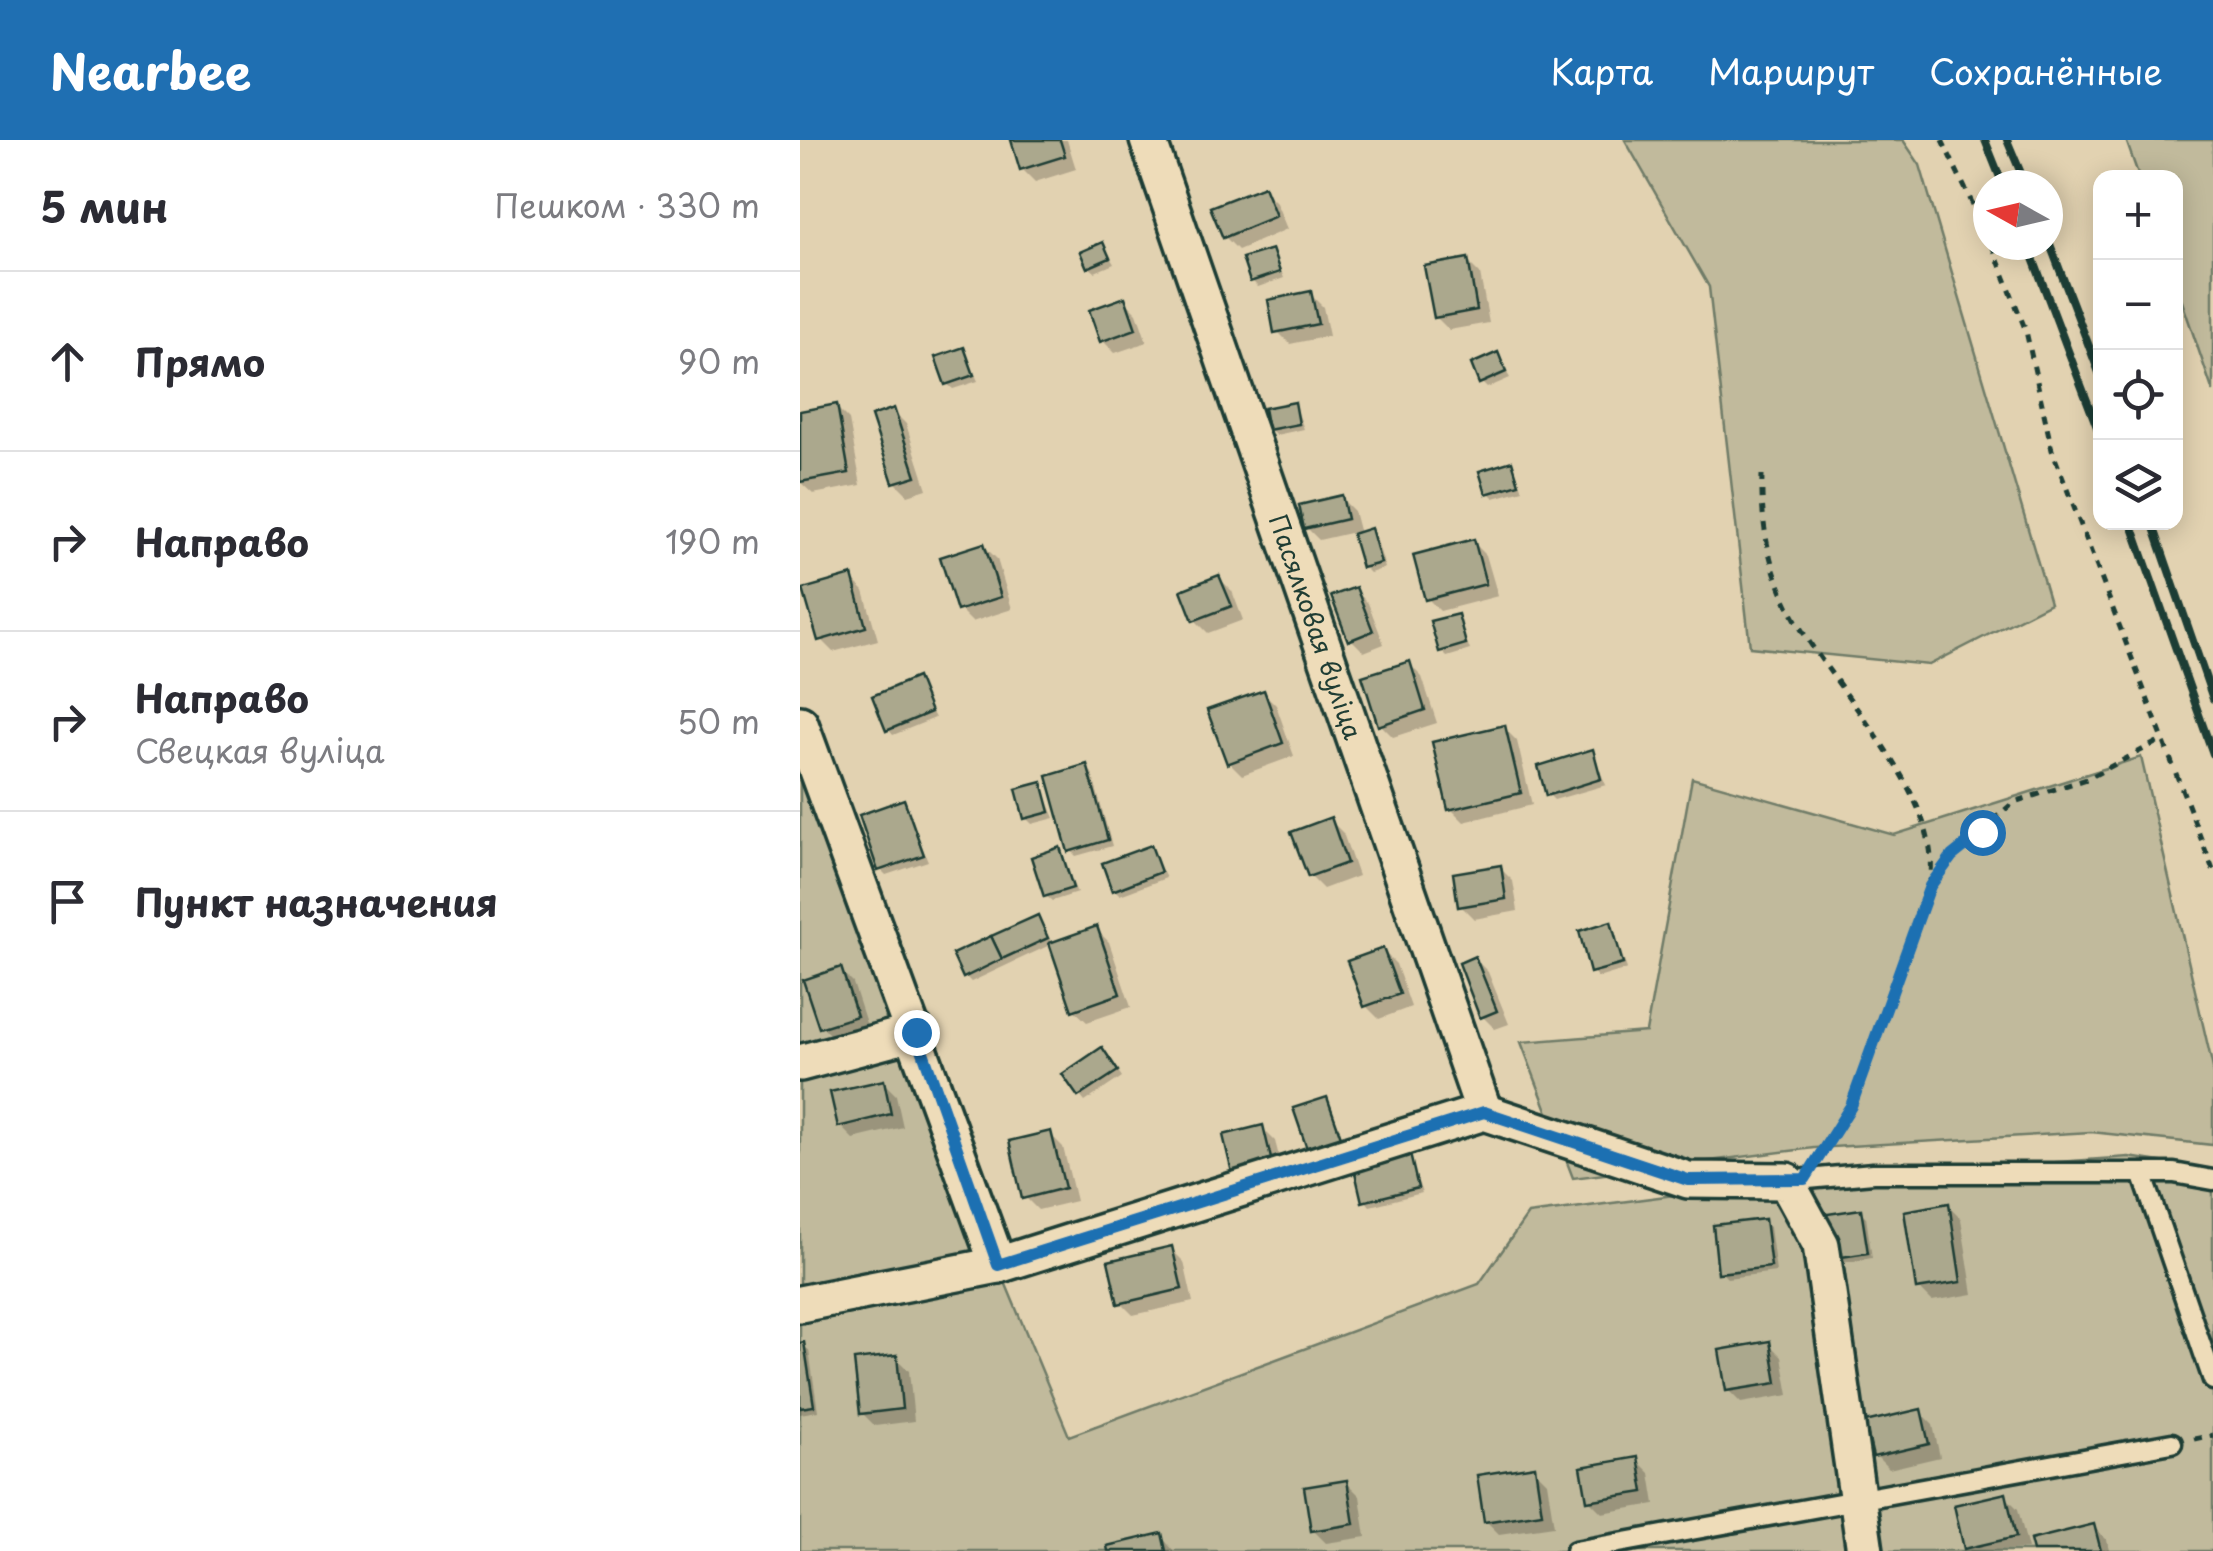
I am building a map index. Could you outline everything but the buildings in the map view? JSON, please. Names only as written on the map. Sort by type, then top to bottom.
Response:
[{"type":"street","name":"Пасялковая вуліца","points":[[1148,140],[1484,1112]]},
{"type":"street","points":[[800,724],[916,1032],[998,1265]]},
{"type":"street","points":[[800,1063],[916,1032]]},
{"type":"street","points":[[800,1304],[998,1265],[1484,1112],[1688,1180],[1795,1180],[1821,1245],[1865,1551]]},
{"type":"lane","points":[[1795,1180],[1873,1173],[2142,1173],[2213,1180]]},
{"type":"lane","points":[[2142,1173],[2213,1380]]},
{"type":"lane","points":[[1575,1551],[2172,1443]]},
{"type":"path","points":[[1942,140],[1973,205]]},
{"type":"path","points":[[1998,260],[2026,331],[2052,450],[2213,870]]},
{"type":"path","points":[[1762,474],[1761,522],[1783,596],[1887,750],[1920,816],[1934,863],[1930,886],[1851,1106],[1795,1180]]},
{"type":"path","points":[[1930,886],[1952,856],[2014,802],[2087,780],[2160,740]]},
{"type":"shaded area","points":[[1625,140],[1903,140],[1920,165],[2050,603],[1929,665],[1750,647],[1709,287]]},
{"type":"shaded area","points":[[2126,140],[2213,140],[2213,392],[2183,304],[2183,170],[2137,170]]},
{"type":"shaded area","points":[[800,725],[998,1265],[1069,1436],[1479,1284],[1528,1214],[1782,1181],[2129,1157],[2213,1170],[2213,1551],[800,1551]]},
{"type":"shaded area","points":[[2141,757],[2213,1068],[2213,1145],[2091,1132],[1814,1148],[1573,1178],[1521,1042],[1646,1032],[1692,778],[1894,835]]},
{"type":"railway","points":[[1985,140],[1997,170]]},
{"type":"railway","points":[[2007,140],[2020,170]]},
{"type":"railway","points":[[2034,260],[2093,417]]},
{"type":"railway","points":[[2056,260],[2093,357]]},
{"type":"railway","points":[[2134,530],[2213,754]]},
{"type":"railway","points":[[2155,530],[2213,699]]},
{"type":"route","points":[[916,1032],[998,1265],[1484,1112],[1688,1180],[1805,1179],[1851,1106],[1930,886],[1952,856],[1982,832]]}]
